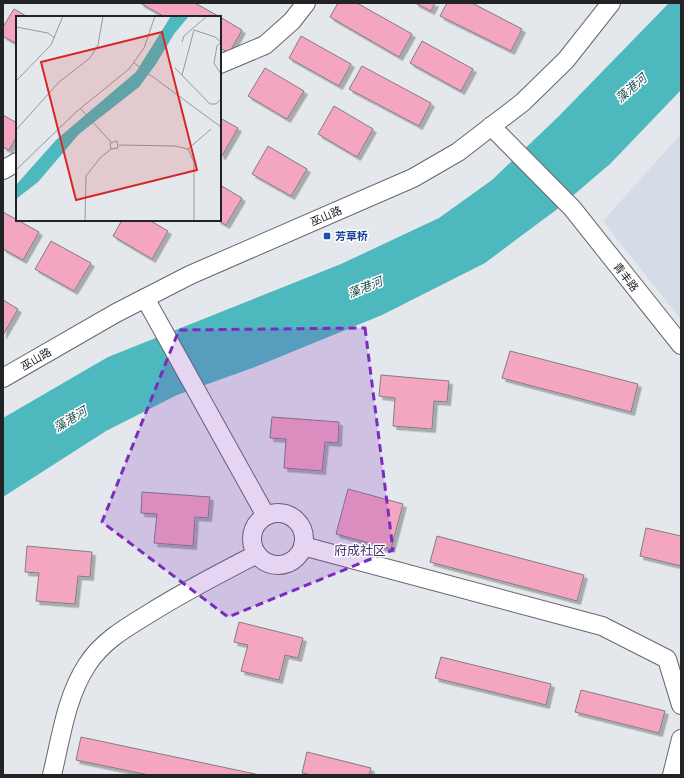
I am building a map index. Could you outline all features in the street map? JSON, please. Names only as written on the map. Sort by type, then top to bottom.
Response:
[{"type":"street","points":[[221,64],[265,45],[292,21],[306,3]]},
{"type":"street","name":"巫山路","points":[[3,378],[145,298],[190,275],[413,178],[458,152],[523,102],[566,60],[611,3]]},
{"type":"street","name":"青丰路","points":[[491,126],[509,146],[572,208],[681,345]]},
{"type":"street","points":[[3,170],[16,163]]},
{"type":"street","points":[[145,298],[266,516]]},
{"type":"street","points":[[277,513],[288,515],[297,521],[303,531],[303,546],[301,552],[294,560],[284,564],[274,565],[265,561],[257,554],[253,546],[253,533],[259,521],[266,516],[277,513]]},
{"type":"street","points":[[303,546],[602,626],[674,656],[681,705]]},
{"type":"street","points":[[52,775],[74,690],[87,665],[99,650],[121,631],[188,589],[257,554]]},
{"type":"street","points":[[672,775],[681,739]]},
{"type":"highlighted area","points":[[365,328],[393,550],[228,617],[102,522],[179,330]]},
{"type":"shaded area","points":[[681,134],[681,320],[603,221]]},
{"type":"water","name":"藻港河","points":[[669,3],[681,3],[681,90],[610,164],[556,210],[485,263],[382,315],[255,367],[177,395],[106,431],[3,497],[3,418],[108,357],[341,264],[439,218],[492,180],[559,116]]},
{"type":"building","points":[[140,3],[195,3],[218,16],[163,16]]},
{"type":"building","points":[[338,3],[357,3],[412,34],[399,57],[330,17]]},
{"type":"building","points":[[415,3],[435,3],[431,11]]},
{"type":"building","points":[[447,3],[472,3],[522,29],[511,51],[440,16]]},
{"type":"building","points":[[14,9],[26,16],[16,16],[16,43],[3,36],[3,27]]},
{"type":"building","points":[[221,18],[242,30],[229,53],[221,49]]},
{"type":"building","points":[[301,36],[351,64],[339,86],[289,58]]},
{"type":"building","points":[[422,41],[473,69],[461,91],[410,63]]},
{"type":"building","points":[[362,66],[431,103],[419,126],[349,89]]},
{"type":"building","points":[[265,68],[304,91],[287,119],[248,96]]},
{"type":"building","points":[[334,106],[373,129],[357,157],[318,134]]},
{"type":"building","points":[[3,115],[16,122],[16,138],[9,150],[3,147]]},
{"type":"building","points":[[221,119],[238,128],[221,156]]},
{"type":"building","points":[[268,146],[307,169],[291,196],[252,174]]},
{"type":"building","points":[[221,186],[242,198],[226,225],[219,221],[221,221]]},
{"type":"building","points":[[3,212],[16,219],[16,221],[19,221],[39,232],[23,260],[3,249]]},
{"type":"building","points":[[121,221],[151,221],[168,231],[152,259],[113,236]]},
{"type":"building","points":[[51,241],[91,263],[74,291],[35,269]]},
{"type":"building","points":[[3,300],[18,309],[3,335]]},
{"type":"building","points":[[510,351],[638,384],[631,412],[502,378]]},
{"type":"building","points":[[381,375],[449,381],[447,402],[434,401],[432,429],[393,426],[395,398],[379,396]]},
{"type":"building","points":[[272,417],[339,422],[338,443],[325,442],[322,471],[284,468],[286,439],[270,438]]},
{"type":"building","points":[[348,489],[403,504],[391,549],[336,534]]},
{"type":"building","points":[[142,492],[210,497],[208,518],[195,517],[193,546],[154,543],[157,514],[141,513]]},
{"type":"building","points":[[646,528],[681,536],[681,566],[640,556]]},
{"type":"building","points":[[437,536],[584,575],[577,601],[430,562]]},
{"type":"building","points":[[27,546],[92,552],[90,577],[78,576],[75,604],[36,601],[39,573],[25,572]]},
{"type":"building","points":[[239,622],[303,638],[298,658],[285,655],[279,680],[241,671],[248,645],[234,642]]},
{"type":"building","points":[[441,657],[551,684],[546,705],[435,678]]},
{"type":"building","points":[[581,690],[665,711],[659,733],[575,712]]},
{"type":"building","points":[[81,737],[260,775],[149,775],[76,760]]},
{"type":"building","points":[[307,752],[371,768],[369,775],[312,775],[302,773]]},
{"type":"place","name":"芳草桥","points":[[327,236]]},
{"type":"district","name":"府成社区","points":[[360,550]]}]
